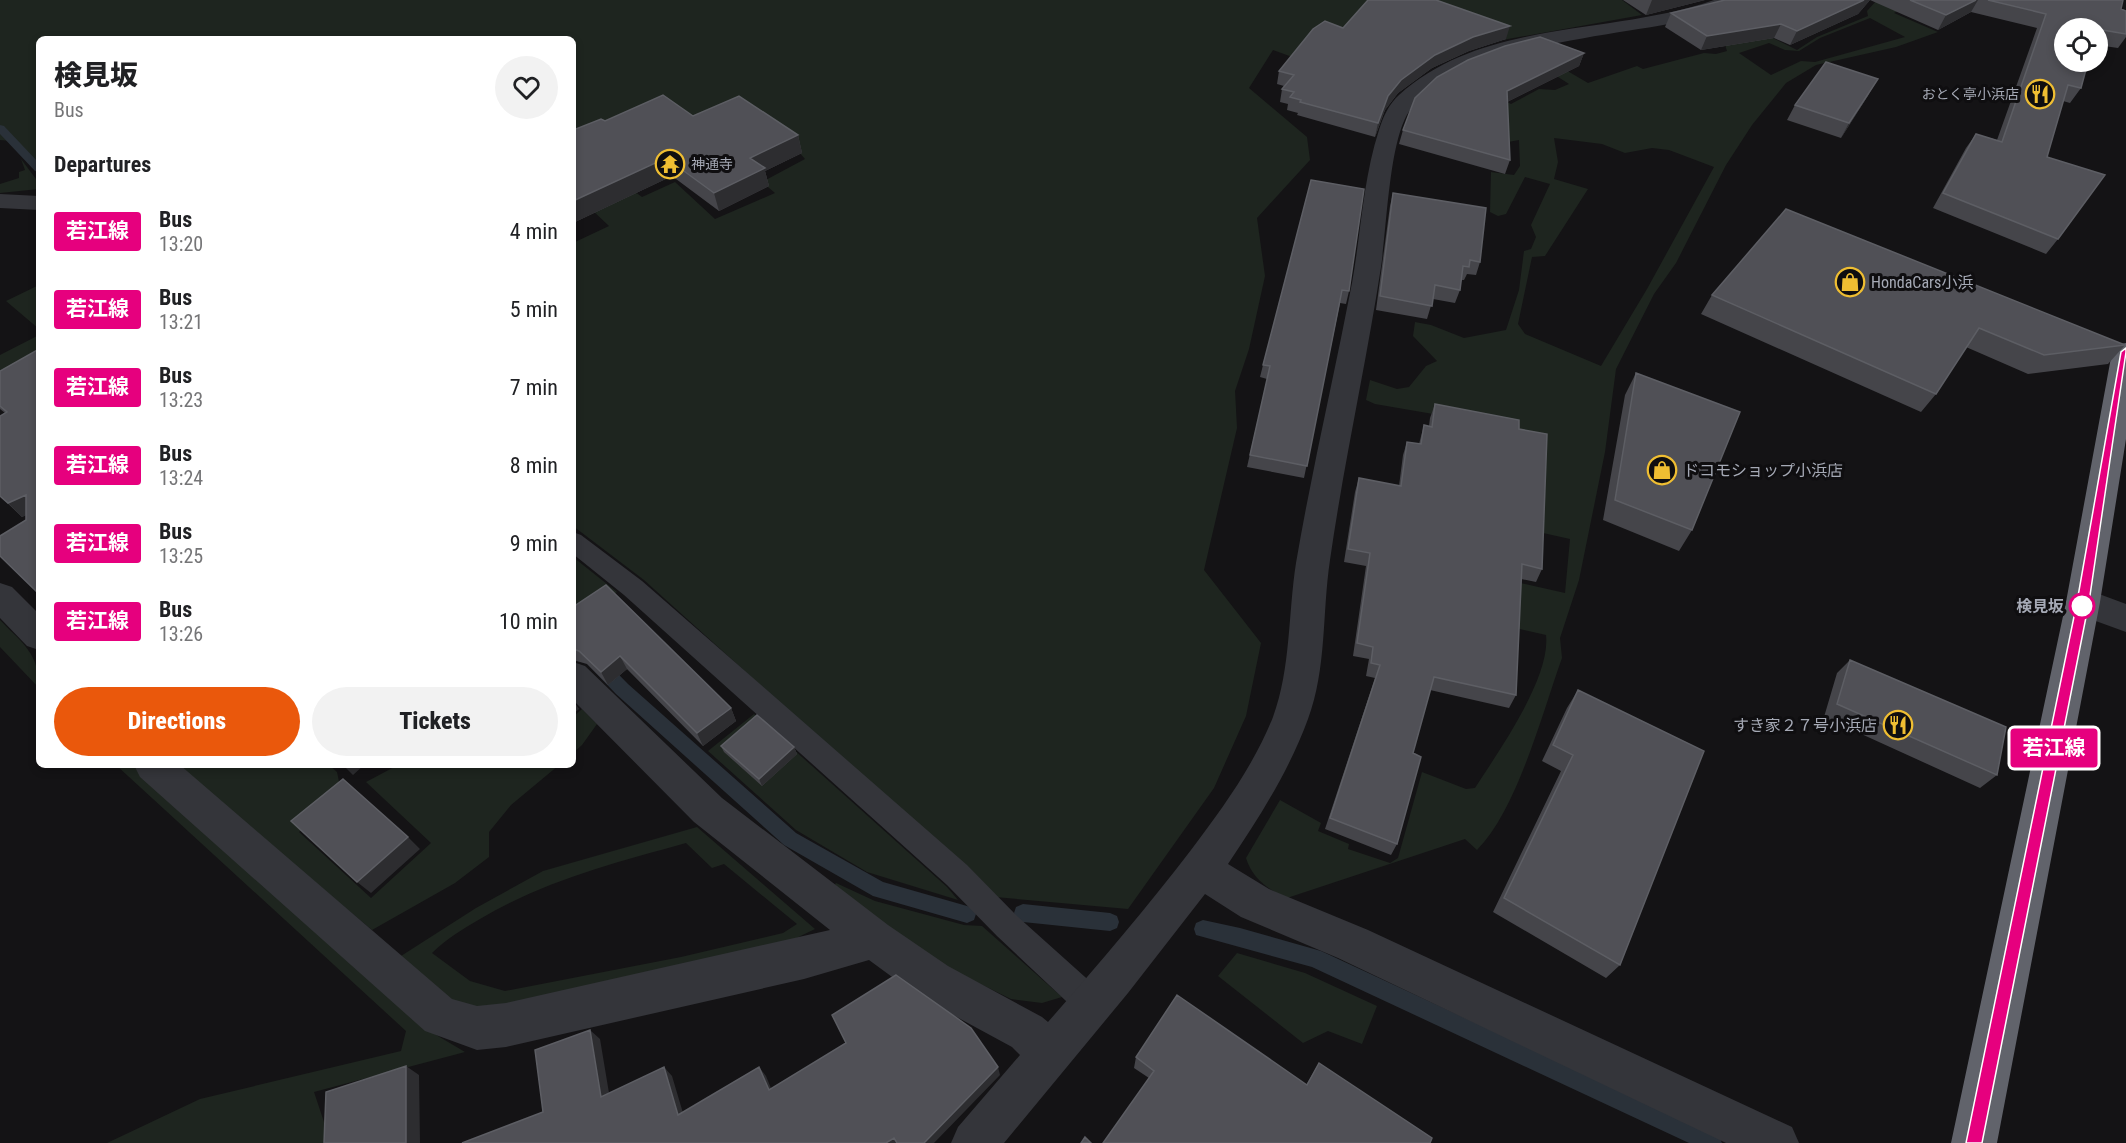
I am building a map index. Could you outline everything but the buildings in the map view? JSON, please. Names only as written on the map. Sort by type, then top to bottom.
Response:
[{"type":"highway","points":[[1974,1143],[2083,602],[2126,352]]},
{"type":"street","points":[[974,1143],[1093,1005],[1201,869],[1264,771],[1291,717],[1307,652],[1312,567],[1365,286],[1386,146],[1395,113],[1404,100],[1433,80],[1469,60],[1550,40],[1691,13],[1731,0]]},
{"type":"street","points":[[0,201],[36,203]]},
{"type":"street","points":[[0,596],[36,633]]},
{"type":"street","points":[[2083,602],[2126,618]]},
{"type":"street","points":[[576,680],[708,810],[873,939],[933,981],[1027,1032],[1049,1054]]},
{"type":"street","points":[[156,768],[440,1016],[477,1028],[506,1025],[759,968],[873,939]]},
{"type":"street","points":[[1201,869],[1255,903],[1353,944],[1776,1143]]},
{"type":"lane","points":[[576,543],[633,588],[957,875],[1006,926],[1093,1005]]},
{"type":"shaded area","points":[[0,0],[1375,0],[1328,70],[1273,50],[1249,88],[1307,137],[1310,160],[1257,218],[1265,276],[1249,349],[1235,391],[1237,428],[1204,570],[1261,643],[1246,716],[1214,788],[1128,909],[995,897],[644,580],[576,528],[576,242],[609,226],[591,209],[620,181],[642,197],[675,182],[715,219],[775,193],[762,182],[805,159],[783,134],[609,133],[576,128],[576,36],[36,36],[36,166],[11,141],[0,140]]},
{"type":"shaded area","points":[[1439,0],[1622,0],[1642,15],[1497,41],[1431,9]]},
{"type":"shaded area","points":[[1877,0],[1912,3],[1894,13],[1938,32],[1896,47],[1816,65],[1786,83],[1752,125],[1726,165],[1676,263],[1654,294],[1616,369],[1605,452],[1579,580],[1560,638],[1562,658],[1527,760],[1504,811],[1491,833],[1477,850],[1465,839],[1287,898],[1267,887],[1252,872],[1246,858],[1280,800],[1321,823],[1318,831],[1349,844],[1348,849],[1390,863],[1398,858],[1422,772],[1466,789],[1475,788],[1509,735],[1532,693],[1545,652],[1546,635],[1498,624],[1507,580],[1565,593],[1570,539],[1471,517],[1439,415],[1375,404],[1366,400],[1370,380],[1397,389],[1409,387],[1426,366],[1437,361],[1413,336],[1415,322],[1431,325],[1464,338],[1506,330],[1519,290],[1524,251],[1531,249],[1536,237],[1531,225],[1550,184],[1525,177],[1506,214],[1498,216],[1490,212],[1491,172],[1514,175],[1520,166],[1519,140],[1486,146],[1488,92],[1511,104],[1539,89],[1555,90],[1569,84],[1524,55],[1535,52],[1588,83],[1637,66],[1643,69],[1704,53],[1716,54],[1727,51],[1725,45],[1761,32],[1797,50],[1817,37],[1868,16],[1867,11]],"holes":[[[1870,18],[1905,37],[1815,62],[1801,61],[1771,75],[1739,53],[1769,43],[1785,50],[1799,51],[1820,38]],[[1554,138],[1602,144],[1625,153],[1652,148],[1669,150],[1714,167],[1647,289],[1601,366],[1525,334],[1518,324],[1532,257],[1545,256],[1588,189],[1554,179],[1558,162]]]},
{"type":"shaded area","points":[[21,159],[36,179],[36,189],[0,193],[0,184],[19,178],[19,172],[25,170]]},
{"type":"shaded area","points":[[36,286],[36,326],[6,301]]},
{"type":"shaded area","points":[[36,337],[36,368],[0,387],[0,355]]},
{"type":"shaded area","points":[[576,559],[617,592],[576,619]]},
{"type":"shaded area","points":[[0,620],[33,657],[36,666],[36,685],[0,647]]},
{"type":"shaded area","points":[[582,709],[597,724],[576,750],[576,714]]},
{"type":"shaded area","points":[[754,714],[947,887],[958,900],[867,872],[796,830],[708,751]]},
{"type":"shaded area","points":[[119,768],[135,768],[421,1026],[465,1052],[314,1092],[324,1122],[326,1143],[107,1143],[200,1099],[401,1051],[406,1031]]},
{"type":"shaded area","points":[[178,768],[332,768],[337,772],[342,796],[299,832],[371,898],[431,843],[366,782],[392,768],[555,768],[511,805],[489,832],[489,857],[455,883],[372,930]]},
{"type":"shaded area","points":[[697,827],[815,929],[780,946],[484,1011],[450,1000],[401,956],[476,908],[543,871]],"holes":[[[686,843],[712,868],[724,864],[797,924],[783,933],[681,957],[505,991],[470,981],[432,953],[461,930],[504,906],[554,884],[606,866]]]},
{"type":"shaded area","points":[[836,883],[875,901],[964,925],[982,926],[1062,997],[1042,1003],[1011,999],[958,973],[910,944],[833,887]]},
{"type":"shaded area","points":[[1237,953],[1305,973],[1377,1006],[1362,1044],[1328,1031],[1303,1043],[1218,976]]},
{"type":"waterway","points":[[0,128],[36,166]]},
{"type":"waterway","points":[[576,642],[622,689],[790,839],[879,890],[967,914]]},
{"type":"waterway","points":[[1023,913],[1110,922]]},
{"type":"waterway","points":[[1203,929],[1314,958],[1712,1143]]},
{"type":"bus line","name":"若江線","points":[[1974,1143],[2083,602],[2126,352]]},
{"type":"place","name":"おとく亭小浜店","points":[[2040,94]]},
{"type":"place","name":"神通寺","points":[[670,164]]},
{"type":"place","name":"HondaCars小浜","points":[[1850,282]]},
{"type":"place","name":"ドコモショップ小浜店","points":[[1662,470]]},
{"type":"place","name":"検見坂","points":[[2082,606]]},
{"type":"place","name":"すき家２７号小浜店","points":[[1898,725]]}]
